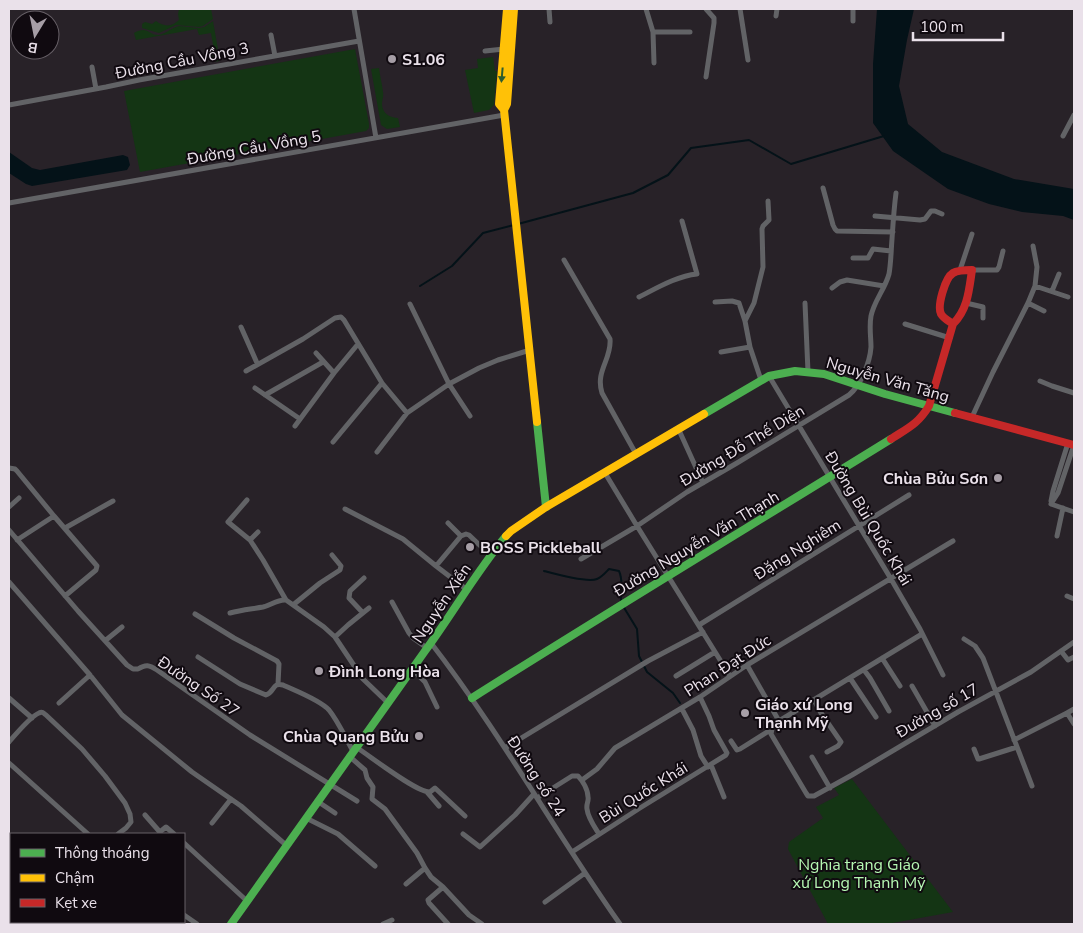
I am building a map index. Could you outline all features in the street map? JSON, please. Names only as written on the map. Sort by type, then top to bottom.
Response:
[{"type":"main road","points":[[507,9],[500,104],[504,112],[546,507]]},
{"type":"main road","points":[[504,112],[507,104],[514,9]]},
{"type":"main road","points":[[929,406],[953,324],[961,318],[966,303],[972,270],[960,270],[946,281],[940,310],[943,317],[953,324]]},
{"type":"main road","name":"Nguyễn Văn Tăng","points":[[546,507],[761,380],[769,376],[795,371],[824,374],[885,394],[1072,444]]},
{"type":"main road","name":"Đường Nguyễn Văn Thạnh","points":[[472,698],[913,425],[922,417],[929,406]]},
{"type":"main road","name":"Nguyễn Xiển","points":[[233,924],[286,845],[429,646],[490,555],[511,531],[546,507]]},
{"type":"street","points":[[354,9],[376,138]]},
{"type":"street","points":[[549,9],[550,22]]},
{"type":"street","points":[[646,9],[654,32],[654,63]]},
{"type":"street","points":[[706,9],[714,18],[706,77]]},
{"type":"street","points":[[740,9],[748,60]]},
{"type":"street","points":[[776,16],[777,9]]},
{"type":"street","points":[[853,9],[853,21]]},
{"type":"street","points":[[654,32],[690,32]]},
{"type":"street","points":[[271,35],[275,56]]},
{"type":"street","name":"Đường Cầu Vồng 3","points":[[9,105],[359,41]]},
{"type":"street","points":[[485,51],[504,50]]},
{"type":"street","points":[[92,67],[96,89]]},
{"type":"street","name":"Đường Cầu Vồng 5","points":[[9,203],[376,138],[504,112]]},
{"type":"street","points":[[1063,136],[1074,115]]},
{"type":"street","points":[[823,188],[833,225],[837,231],[893,232]]},
{"type":"street","points":[[859,384],[870,352],[869,330],[871,316],[889,273],[896,193]]},
{"type":"street","points":[[745,321],[754,303],[763,267],[762,229],[768,220],[768,202]]},
{"type":"street","points":[[875,216],[920,220],[925,219],[931,211],[942,214]]},
{"type":"street","points":[[639,297],[688,275],[697,274],[682,221]]},
{"type":"street","points":[[960,270],[972,234]]},
{"type":"street","points":[[972,417],[1035,286],[1037,267],[1033,246]]},
{"type":"street","points":[[853,258],[868,258],[873,249],[891,251]]},
{"type":"street","points":[[972,270],[997,270],[1003,251]]},
{"type":"street","points":[[564,260],[610,339],[611,346],[602,367],[600,387],[636,454]]},
{"type":"street","points":[[1052,291],[1059,274]]},
{"type":"street","points":[[832,288],[840,282],[847,280],[884,286]]},
{"type":"street","points":[[1035,286],[1068,297]]},
{"type":"street","points":[[714,302],[732,301],[739,303],[750,347],[761,380]]},
{"type":"street","points":[[805,303],[808,372]]},
{"type":"street","points":[[966,303],[983,307],[983,318]]},
{"type":"street","points":[[1028,303],[1044,311]]},
{"type":"street","points":[[410,304],[449,384],[470,416]]},
{"type":"street","points":[[246,371],[257,363],[303,339],[335,318],[341,317],[382,382],[407,413]]},
{"type":"street","points":[[905,324],[950,338]]},
{"type":"street","points":[[241,326],[257,363]]},
{"type":"street","points":[[295,426],[358,344]]},
{"type":"street","points":[[721,352],[750,347]]},
{"type":"street","points":[[377,452],[407,413],[449,384],[498,360],[530,350]]},
{"type":"street","points":[[316,353],[334,373]]},
{"type":"street","points":[[265,395],[323,362]]},
{"type":"street","name":"Đường Bùi Quốc Khái","points":[[769,376],[891,578],[942,675]]},
{"type":"street","points":[[1040,381],[1074,392]]},
{"type":"street","points":[[333,442],[382,382]]},
{"type":"street","name":"Đường Đỗ Thế Diện","points":[[581,558],[637,526],[688,492],[849,395],[859,384]]},
{"type":"street","points":[[255,388],[300,419]]},
{"type":"street","points":[[678,428],[703,483]]},
{"type":"street","points":[[1072,444],[1053,491],[1051,504],[1074,512]]},
{"type":"street","points":[[9,468],[17,471],[97,566],[96,570],[65,596]]},
{"type":"street","points":[[605,473],[730,676]]},
{"type":"street","name":"Đặng Nghiêm","points":[[699,625],[909,495]]},
{"type":"street","points":[[9,507],[19,498]]},
{"type":"street","points":[[247,500],[228,522],[250,540],[286,600],[324,626],[335,637],[364,678],[388,703]]},
{"type":"street","points":[[64,528],[113,501]]},
{"type":"street","points":[[1057,536],[1063,508]]},
{"type":"street","points":[[345,509],[404,539],[466,589]]},
{"type":"street","points":[[18,540],[54,516]]},
{"type":"street","points":[[448,523],[461,536]]},
{"type":"street","name":"Đường Số 27","points":[[9,530],[65,596],[133,669],[146,665],[157,670],[250,735],[357,801]]},
{"type":"street","points":[[250,540],[258,532]]},
{"type":"street","points":[[436,566],[461,536],[466,534],[490,555]]},
{"type":"street","name":"Phan Đạt Đức","points":[[582,780],[597,769],[614,748],[681,709],[747,665],[953,541]]},
{"type":"street","points":[[293,605],[320,583],[340,570],[341,566],[332,555]]},
{"type":"street","points":[[363,613],[349,598],[350,591],[364,578]]},
{"type":"street","points":[[9,582],[90,675],[122,715],[192,772],[241,806],[286,845]]},
{"type":"street","points":[[1068,596],[1074,599]]},
{"type":"street","points":[[230,613],[286,600]]},
{"type":"street","name":"Đường số 24","points":[[392,602],[413,638],[429,646],[472,698],[618,924]]},
{"type":"street","points":[[335,637],[369,608]]},
{"type":"street","points":[[195,614],[277,661],[278,684],[271,693],[266,695],[240,684],[198,657]]},
{"type":"street","points":[[106,640],[122,627]]},
{"type":"street","points":[[505,748],[648,661],[703,632]]},
{"type":"street","points":[[731,741],[737,750],[772,729],[779,721],[922,634]]},
{"type":"street","points":[[964,639],[975,646],[983,658],[1032,786]]},
{"type":"street","name":"Đường số 17","points":[[772,729],[771,734],[806,793],[808,796],[814,796],[1031,672],[1074,642]]},
{"type":"street","points":[[1061,651],[1068,660],[1074,657]]},
{"type":"street","points":[[676,676],[715,652]]},
{"type":"street","points":[[882,658],[900,686]]},
{"type":"street","points":[[747,665],[779,721]]},
{"type":"street","points":[[412,669],[426,682],[438,707]]},
{"type":"street","points":[[864,670],[889,711]]},
{"type":"street","points":[[59,703],[90,675]]},
{"type":"street","points":[[850,678],[876,717]]},
{"type":"street","points":[[278,684],[322,704],[328,710],[365,770],[373,788],[372,799],[385,809],[417,853],[434,881],[443,887],[469,914],[482,924]]},
{"type":"street","points":[[912,686],[935,726]]},
{"type":"street","name":"Bùi Quốc Khái","points":[[572,852],[727,754],[700,697]]},
{"type":"street","points":[[9,698],[32,718]]},
{"type":"street","points":[[814,700],[841,742],[838,746],[827,752]]},
{"type":"street","points":[[681,709],[693,730],[701,756],[710,766],[724,796]]},
{"type":"street","points":[[1014,740],[1074,709]]},
{"type":"street","points":[[9,742],[40,712],[46,715],[82,749],[106,776],[124,803],[130,814],[131,822],[119,833]]},
{"type":"street","points":[[1067,713],[1074,724]]},
{"type":"street","points":[[974,749],[979,759],[1017,747]]},
{"type":"street","points":[[353,751],[427,792],[439,806]]},
{"type":"street","points":[[812,757],[830,788]]},
{"type":"street","points":[[9,763],[87,833]]},
{"type":"street","points":[[463,834],[480,847],[536,796],[572,776],[578,776],[582,780],[588,796],[587,810],[599,834]]},
{"type":"street","points":[[427,792],[435,788],[465,816]]},
{"type":"street","points":[[212,823],[231,799]]},
{"type":"street","points":[[318,801],[335,813]]},
{"type":"street","points":[[145,815],[159,831],[166,827],[173,833]]},
{"type":"street","points":[[306,818],[338,834],[375,866]]},
{"type":"street","points":[[185,844],[247,901]]},
{"type":"street","points":[[406,884],[425,868]]},
{"type":"street","points":[[545,902],[585,873]]},
{"type":"street","points":[[443,887],[428,900],[448,924]]},
{"type":"street","points":[[185,916],[196,924]]},
{"type":"street","points":[[383,924],[392,920]]},
{"type":"green space","points":[[179,9],[211,9],[213,19],[203,26],[176,25],[159,33],[142,28],[142,24],[145,22],[152,24],[156,21],[168,25],[174,24],[179,20]]},
{"type":"green space","points":[[213,21],[220,61],[211,62],[209,51],[214,50],[211,33],[199,35],[197,29],[136,40],[134,33],[145,30],[159,35],[179,26],[199,28]]},
{"type":"green space","points":[[355,49],[369,124],[369,128],[366,131],[140,172],[124,91]]},
{"type":"green space","points":[[493,57],[495,71],[497,71],[494,105],[489,110],[474,113],[465,70],[478,68],[477,59]]},
{"type":"green space","points":[[379,68],[383,94],[383,110],[392,117],[398,118],[400,127],[387,129],[381,125],[371,69]]},
{"type":"green space","name":"Nghĩa trang Giáo xứ Long Thạnh Mỹ","points":[[852,779],[953,912],[887,924],[828,924],[788,849],[789,842],[823,818],[816,807],[839,795],[834,788]]},
{"type":"shaded area","points":[[877,9],[914,9],[899,86],[908,124],[942,152],[1014,179],[1074,189],[1074,220],[1063,216],[1022,212],[989,204],[948,189],[893,151],[873,123],[873,64]]},
{"type":"shaded area","points":[[9,152],[32,168],[40,170],[123,155],[128,157],[130,165],[127,170],[32,186],[9,173]]},
{"type":"waterway","points":[[518,224],[633,193],[668,175],[691,148],[749,140],[791,164],[884,136]]},
{"type":"waterway","points":[[420,286],[452,266],[483,233],[514,225]]},
{"type":"waterway","points":[[544,571],[586,580],[597,579],[609,569],[619,571],[622,583],[621,602]]},
{"type":"waterway","points":[[623,606],[637,629],[639,656],[647,672],[673,693],[680,703]]},
{"type":"traffic: fast","points":[[704,414],[769,376],[795,371],[824,374],[885,394],[955,413]]},
{"type":"traffic: fast","points":[[537,422],[546,507]]},
{"type":"traffic: fast","points":[[472,698],[891,439]]},
{"type":"traffic: fast","points":[[231,924],[506,536]]},
{"type":"traffic: slow","points":[[507,9],[499,104],[504,110],[537,422]]},
{"type":"traffic: slow","points":[[504,110],[507,104],[514,9]]},
{"type":"traffic: slow","points":[[506,536],[546,507],[704,414]]},
{"type":"traffic: jam","points":[[891,439],[917,421],[929,406],[953,324],[941,314],[942,292],[947,280],[953,273],[972,270],[965,306],[953,324]]},
{"type":"traffic: jam","points":[[955,413],[1074,445]]},
{"type":"place","name":"S1.06","points":[[392,59]]},
{"type":"place","name":"Chùa Bửu Sơn","points":[[998,478]]},
{"type":"place","name":"BOSS Pickleball","points":[[470,547]]},
{"type":"place","name":"Đình Long Hòa","points":[[319,671]]},
{"type":"place","name":"Giáo xứ Long Thạnh Mỹ","points":[[745,713]]},
{"type":"place","name":"Chùa Quang Bửu","points":[[419,736]]}]
